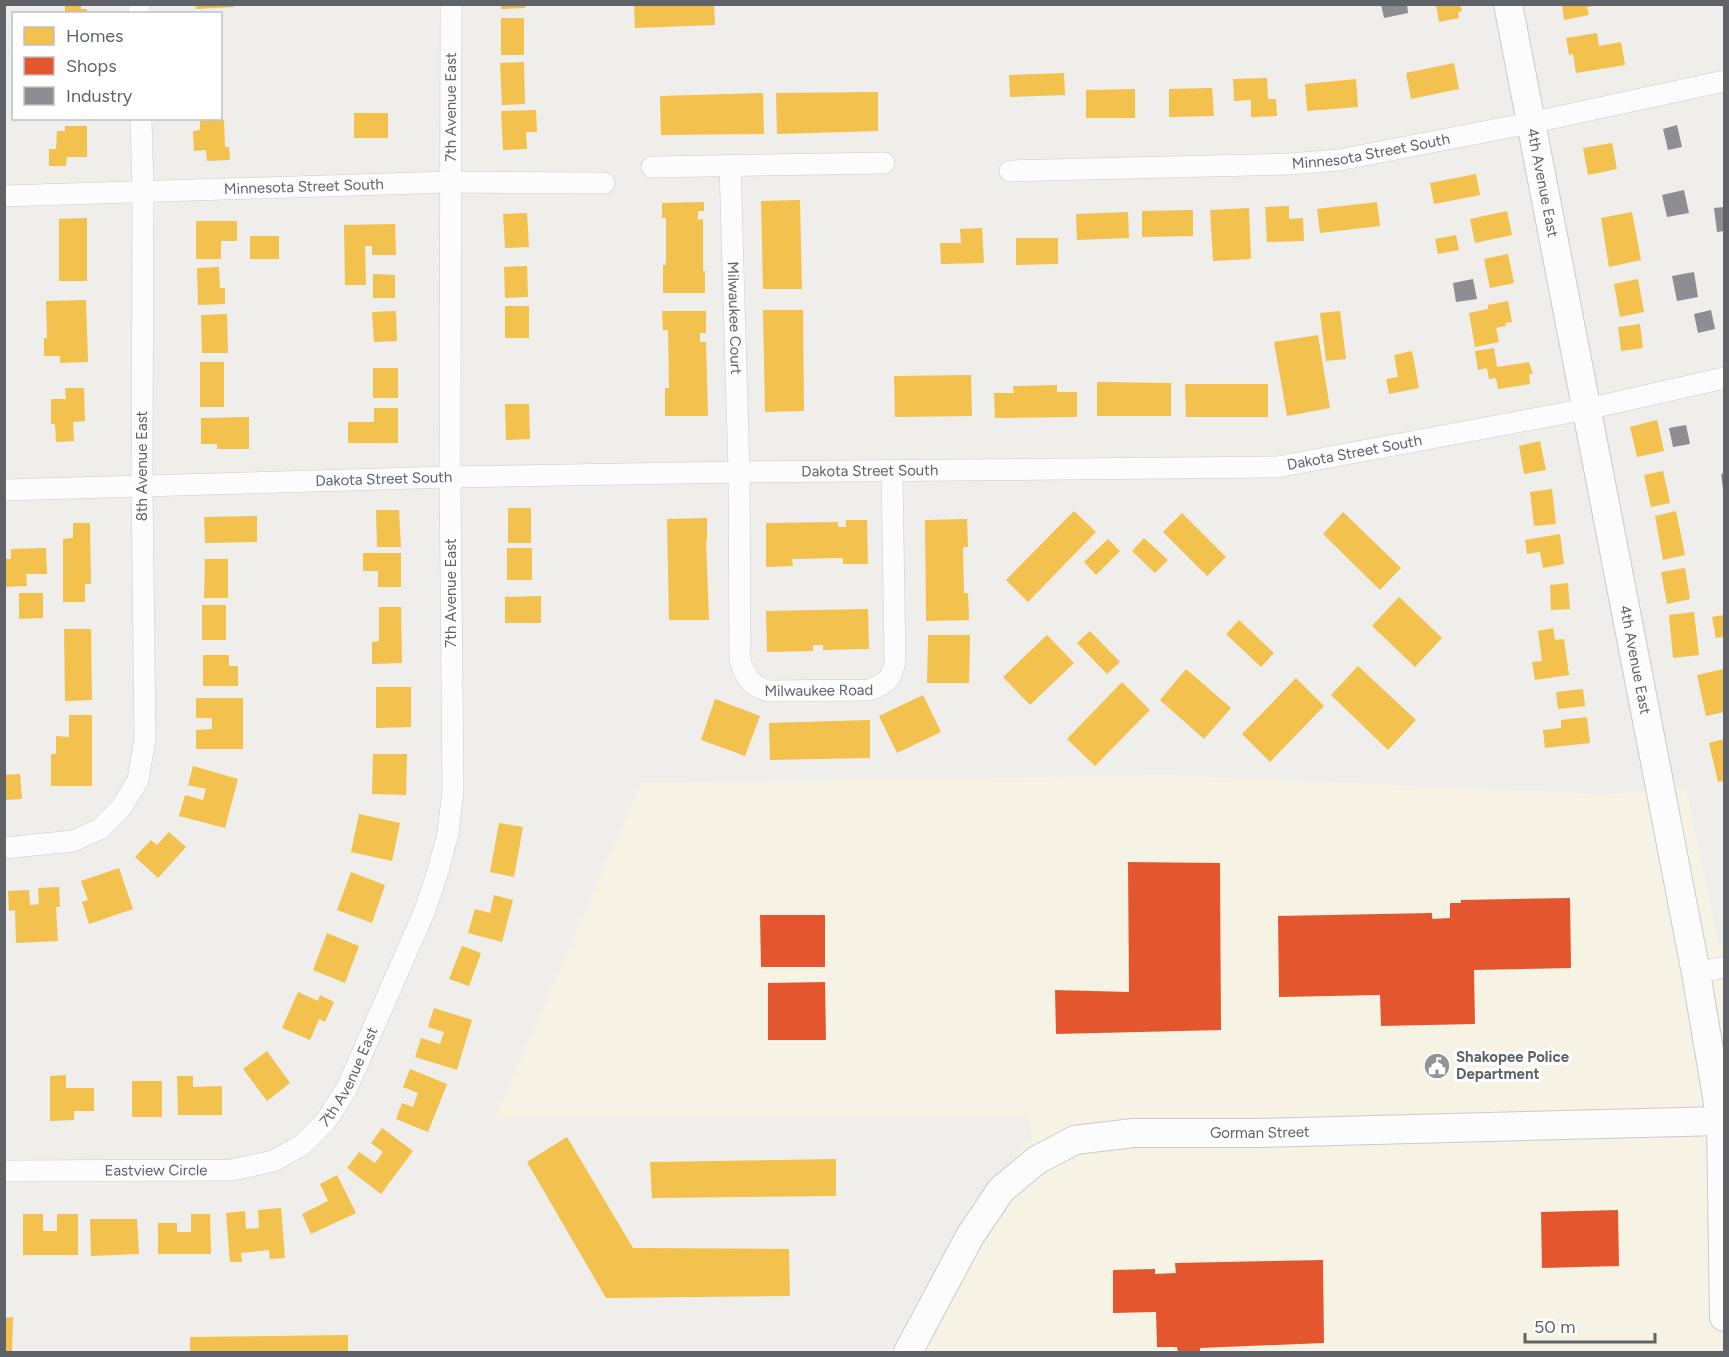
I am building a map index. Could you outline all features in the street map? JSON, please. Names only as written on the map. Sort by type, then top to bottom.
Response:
[{"type":"street","name":"7th Avenue East","points":[[302,1145],[326,1122],[347,1088],[425,910],[448,833],[453,789],[450,477],[451,4]]},
{"type":"street","name":"4th Avenue East","points":[[1508,4],[1696,973],[1721,1121],[1725,1317]]},
{"type":"street","name":"Minnesota Street South","points":[[1010,171],[1329,161],[1530,123],[1725,81]]},
{"type":"street","name":"8th Avenue East","points":[[4,848],[73,841],[100,829],[121,807],[138,780],[145,739],[141,120]]},
{"type":"street","points":[[652,167],[884,163]]},
{"type":"street","name":"Milwaukee Court","points":[[730,165],[739,472]]},
{"type":"street","name":"Minnesota Street South","points":[[4,196],[450,182],[603,183]]},
{"type":"street","name":"Dakota Street South","points":[[4,490],[450,477],[1277,467],[1587,409],[1725,378]]},
{"type":"street","name":"Milwaukee Road","points":[[739,472],[740,660],[745,676],[755,687],[768,691],[869,690],[882,685],[891,676],[895,662],[892,472]]},
{"type":"street","points":[[1696,973],[1725,967]]},
{"type":"street","name":"Gorman Street","points":[[908,1353],[970,1236],[1001,1190],[1037,1160],[1075,1140],[1133,1133],[1251,1133],[1721,1121]]},
{"type":"street","name":"Eastview Circle","points":[[4,1171],[232,1170],[273,1161],[302,1145]]},
{"type":"shaded area","points":[[1169,775],[1601,794],[1686,789],[1719,945],[1724,944],[1724,1352],[889,1352],[971,1203],[1032,1139],[1030,1118],[495,1118],[641,783]]},
{"type":"building: Homes","points":[[65,4],[81,4],[81,9],[87,9],[87,12],[65,12]]},
{"type":"building: Homes","points":[[195,4],[234,4],[234,7],[196,9]]},
{"type":"building: Homes","points":[[501,4],[525,4],[525,8],[501,9]]},
{"type":"building: Homes","points":[[714,4],[715,25],[635,28],[634,5]]},
{"type":"building: Homes","points":[[1436,4],[1460,4],[1462,11],[1458,12],[1459,18],[1439,22]]},
{"type":"building: Homes","points":[[1562,4],[1593,4],[1593,6],[1587,7],[1589,15],[1564,20]]},
{"type":"building: Homes","points":[[501,18],[524,18],[524,55],[501,55]]},
{"type":"building: Homes","points":[[1597,33],[1599,46],[1621,42],[1625,65],[1576,73],[1573,54],[1569,55],[1566,38]]},
{"type":"building: Homes","points":[[524,62],[525,104],[502,105],[500,63]]},
{"type":"building: Homes","points":[[1454,63],[1459,89],[1411,99],[1406,73]]},
{"type":"building: Homes","points":[[1064,73],[1065,95],[1010,97],[1009,75]]},
{"type":"building: Homes","points":[[1267,78],[1268,99],[1276,99],[1277,116],[1251,117],[1251,100],[1234,101],[1233,79]]},
{"type":"building: Homes","points":[[1356,79],[1358,107],[1307,111],[1305,84]]},
{"type":"building: Homes","points":[[1212,88],[1214,116],[1169,117],[1169,89]]},
{"type":"building: Homes","points":[[1135,89],[1135,118],[1086,118],[1086,90]]},
{"type":"building: Homes","points":[[878,92],[878,131],[777,134],[776,93]]},
{"type":"building: Homes","points":[[763,93],[764,134],[661,135],[660,96]]},
{"type":"building: Homes","points":[[536,110],[537,132],[526,132],[527,149],[503,150],[501,111]]},
{"type":"building: Homes","points":[[354,113],[388,113],[388,138],[354,138]]},
{"type":"building: Homes","points":[[224,120],[225,147],[229,147],[230,160],[207,161],[206,150],[194,151],[193,131],[200,130],[200,121]]},
{"type":"building: Homes","points":[[65,126],[87,126],[87,157],[67,157],[66,166],[49,166],[49,149],[56,149],[57,131],[65,131]]},
{"type":"building: Homes","points":[[1612,143],[1617,169],[1588,175],[1583,148]]},
{"type":"building: Homes","points":[[1476,174],[1480,195],[1434,204],[1430,183]]},
{"type":"building: Homes","points":[[800,200],[802,289],[763,289],[761,201]]},
{"type":"building: Homes","points":[[704,202],[704,211],[698,211],[698,220],[703,219],[705,293],[663,293],[663,265],[666,265],[666,218],[662,218],[662,203]]},
{"type":"building: Homes","points":[[1377,202],[1380,226],[1320,233],[1317,209]]},
{"type":"building: Homes","points":[[1289,206],[1289,219],[1303,218],[1304,241],[1267,242],[1265,207]]},
{"type":"building: Homes","points":[[1249,208],[1251,259],[1213,261],[1210,210]]},
{"type":"building: Homes","points":[[1193,210],[1193,236],[1142,237],[1142,211]]},
{"type":"building: Homes","points":[[1507,211],[1512,235],[1475,243],[1470,219]]},
{"type":"building: Homes","points":[[1128,212],[1129,238],[1077,240],[1076,214]]},
{"type":"building: Homes","points":[[1632,212],[1641,260],[1609,267],[1601,218]]},
{"type":"building: Homes","points":[[527,213],[529,247],[505,248],[503,214]]},
{"type":"building: Homes","points":[[87,218],[87,281],[59,281],[59,219]]},
{"type":"building: Homes","points":[[196,221],[237,221],[237,241],[221,241],[221,259],[196,259]]},
{"type":"building: Homes","points":[[395,224],[396,255],[372,255],[372,246],[365,246],[366,285],[345,285],[344,225]]},
{"type":"building: Homes","points":[[982,228],[984,263],[941,264],[940,243],[961,243],[960,229]]},
{"type":"building: Homes","points":[[1456,235],[1459,250],[1438,254],[1435,239]]},
{"type":"building: Homes","points":[[250,236],[279,236],[279,259],[250,259]]},
{"type":"building: Homes","points":[[1016,238],[1058,238],[1058,264],[1016,265]]},
{"type":"building: Homes","points":[[1508,254],[1514,283],[1490,288],[1484,259]]},
{"type":"building: Homes","points":[[527,266],[528,297],[505,298],[504,267]]},
{"type":"building: Homes","points":[[219,267],[220,288],[225,288],[225,304],[198,305],[197,268]]},
{"type":"building: Homes","points":[[373,274],[395,275],[395,298],[373,298]]},
{"type":"building: Homes","points":[[1638,279],[1644,312],[1620,317],[1614,284]]},
{"type":"building: Homes","points":[[86,300],[88,362],[60,363],[60,356],[44,356],[44,338],[47,338],[46,301]]},
{"type":"building: Homes","points":[[1508,301],[1512,322],[1496,328],[1499,342],[1475,347],[1469,313],[1488,309],[1488,305]]},
{"type":"building: Homes","points":[[505,306],[529,306],[529,338],[505,338]]},
{"type":"building: Homes","points":[[763,310],[803,310],[804,411],[765,412]]},
{"type":"building: Homes","points":[[396,311],[397,341],[374,342],[372,312]]},
{"type":"building: Homes","points":[[662,311],[706,311],[706,333],[700,333],[700,342],[706,342],[708,416],[665,416],[665,388],[669,388],[668,330],[663,330]]},
{"type":"building: Homes","points":[[1340,311],[1346,359],[1326,361],[1320,313]]},
{"type":"building: Homes","points":[[227,314],[228,353],[202,353],[201,315]]},
{"type":"building: Homes","points":[[1640,324],[1643,348],[1621,351],[1618,327]]},
{"type":"building: Homes","points":[[1318,335],[1330,408],[1287,416],[1274,342]]},
{"type":"building: Homes","points":[[1494,348],[1497,367],[1529,362],[1533,374],[1529,374],[1530,384],[1498,389],[1496,378],[1489,379],[1487,368],[1478,370],[1475,351]]},
{"type":"building: Homes","points":[[1412,351],[1419,388],[1389,394],[1386,379],[1398,377],[1394,355]]},
{"type":"building: Homes","points":[[200,362],[224,362],[224,407],[200,407]]},
{"type":"building: Homes","points":[[373,368],[398,368],[398,398],[373,398]]},
{"type":"building: Homes","points":[[971,375],[972,416],[895,417],[894,376]]},
{"type":"building: Homes","points":[[1097,382],[1171,383],[1171,416],[1097,416]]},
{"type":"building: Homes","points":[[1185,384],[1268,384],[1268,417],[1186,417]]},
{"type":"building: Homes","points":[[1057,385],[1057,392],[1077,392],[1077,417],[995,418],[994,393],[1014,393],[1013,386]]},
{"type":"building: Homes","points":[[65,388],[84,388],[85,421],[73,422],[74,441],[56,442],[55,424],[51,424],[51,399],[66,399]]},
{"type":"building: Homes","points":[[505,404],[529,404],[530,439],[506,440]]},
{"type":"building: Homes","points":[[374,408],[398,408],[398,443],[348,443],[348,422],[374,422]]},
{"type":"building: Homes","points":[[249,417],[249,449],[217,449],[217,444],[201,444],[201,418]]},
{"type":"building: Homes","points":[[1657,420],[1664,451],[1637,457],[1630,427]]},
{"type":"building: Homes","points":[[1540,441],[1546,470],[1524,474],[1519,446]]},
{"type":"building: Homes","points":[[1663,471],[1670,503],[1651,507],[1644,475]]},
{"type":"building: Homes","points":[[1552,489],[1556,524],[1534,526],[1530,492]]},
{"type":"building: Homes","points":[[508,508],[531,508],[531,543],[508,543]]},
{"type":"building: Homes","points":[[376,510],[399,510],[401,547],[377,547]]},
{"type":"building: Homes","points":[[1074,511],[1096,532],[1028,602],[1006,580]]},
{"type":"building: Homes","points":[[1676,511],[1685,555],[1663,560],[1655,516]]},
{"type":"building: Homes","points":[[1343,512],[1401,568],[1380,590],[1323,534]]},
{"type":"building: Homes","points":[[1182,513],[1226,557],[1207,576],[1163,532]]},
{"type":"building: Homes","points":[[257,516],[257,542],[205,543],[204,517]]},
{"type":"building: Homes","points":[[707,518],[709,620],[669,620],[667,519]]},
{"type":"building: Homes","points":[[967,519],[968,547],[963,547],[964,593],[968,593],[969,620],[926,621],[925,520]]},
{"type":"building: Homes","points":[[846,520],[867,520],[868,564],[843,564],[843,558],[792,559],[793,566],[766,567],[766,523],[838,522],[838,527],[846,527]]},
{"type":"building: Homes","points":[[73,523],[90,523],[91,584],[85,584],[85,602],[63,602],[63,539],[73,538]]},
{"type":"building: Homes","points":[[1560,534],[1564,564],[1543,568],[1540,552],[1527,554],[1525,540]]},
{"type":"building: Homes","points":[[1144,538],[1168,560],[1155,573],[1132,551]]},
{"type":"building: Homes","points":[[1108,539],[1120,551],[1096,575],[1084,562]]},
{"type":"building: Homes","points":[[46,548],[47,574],[26,574],[27,586],[4,587],[4,559],[11,559],[11,549]]},
{"type":"building: Homes","points":[[507,548],[532,548],[532,580],[507,580]]},
{"type":"building: Homes","points":[[363,553],[401,553],[401,587],[378,587],[378,571],[363,571]]},
{"type":"building: Homes","points":[[205,559],[228,559],[228,598],[204,598]]},
{"type":"building: Homes","points":[[1685,568],[1690,599],[1667,604],[1661,572]]},
{"type":"building: Homes","points":[[1568,583],[1570,609],[1551,610],[1550,585]]},
{"type":"building: Homes","points":[[19,593],[43,593],[43,618],[19,619]]},
{"type":"building: Homes","points":[[541,596],[541,623],[505,623],[505,597]]},
{"type":"building: Homes","points":[[1399,597],[1442,638],[1415,667],[1372,626]]},
{"type":"building: Homes","points":[[202,605],[226,605],[226,640],[202,640]]},
{"type":"building: Homes","points":[[379,607],[401,607],[402,663],[372,664],[372,642],[379,641]]},
{"type":"building: Homes","points":[[868,609],[869,649],[823,650],[823,645],[813,645],[813,651],[767,652],[766,611]]},
{"type":"building: Homes","points":[[1694,612],[1699,655],[1673,658],[1669,615]]},
{"type":"building: Homes","points":[[1724,615],[1724,637],[1716,638],[1712,617]]},
{"type":"building: Homes","points":[[1239,620],[1274,653],[1261,667],[1226,634]]},
{"type":"building: Homes","points":[[1553,628],[1555,640],[1564,639],[1569,675],[1535,680],[1532,662],[1542,661],[1538,631]]},
{"type":"building: Homes","points":[[64,629],[91,629],[92,700],[65,701]]},
{"type":"building: Homes","points":[[1090,631],[1120,662],[1107,674],[1077,643]]},
{"type":"building: Homes","points":[[928,635],[970,635],[969,683],[927,683]]},
{"type":"building: Homes","points":[[1047,635],[1074,663],[1030,705],[1003,677]]},
{"type":"building: Homes","points":[[203,655],[229,655],[229,666],[238,666],[238,686],[203,686]]},
{"type":"building: Homes","points":[[1358,666],[1416,720],[1388,750],[1331,695]]},
{"type":"building: Homes","points":[[1186,669],[1231,708],[1204,739],[1160,700]]},
{"type":"building: Homes","points":[[1724,669],[1724,712],[1706,716],[1697,675]]},
{"type":"building: Homes","points":[[1296,678],[1324,706],[1270,762],[1242,734]]},
{"type":"building: Homes","points":[[1122,682],[1150,710],[1095,766],[1067,739]]},
{"type":"building: Homes","points":[[376,687],[411,687],[411,727],[376,728]]},
{"type":"building: Homes","points":[[1583,689],[1585,706],[1558,709],[1556,692]]},
{"type":"building: Homes","points":[[923,695],[941,732],[897,753],[879,716]]},
{"type":"building: Homes","points":[[196,698],[243,698],[243,749],[196,749],[196,730],[212,729],[212,718],[196,718]]},
{"type":"building: Homes","points":[[715,699],[760,716],[745,756],[701,740]]},
{"type":"building: Homes","points":[[69,715],[92,715],[92,786],[51,786],[51,754],[56,754],[56,736],[69,737]]},
{"type":"building: Homes","points":[[1587,717],[1590,743],[1545,748],[1543,730],[1561,728],[1561,720]]},
{"type":"building: Homes","points":[[870,720],[870,758],[770,760],[769,723]]},
{"type":"building: Homes","points":[[1724,739],[1724,781],[1718,782],[1709,743]]},
{"type":"building: Homes","points":[[373,754],[407,754],[406,795],[372,794]]},
{"type":"building: Homes","points":[[193,766],[238,779],[225,828],[179,816],[185,795],[203,800],[206,789],[188,785]]},
{"type":"building: Homes","points":[[20,774],[22,799],[4,800],[4,775]]},
{"type":"building: Homes","points":[[359,814],[400,823],[392,861],[351,852]]},
{"type":"building: Homes","points":[[499,823],[523,827],[514,877],[490,872]]},
{"type":"building: Homes","points":[[169,832],[186,847],[158,878],[135,857],[151,840],[157,845]]},
{"type":"building: Homes","points":[[119,868],[133,909],[89,924],[82,902],[88,900],[81,881]]},
{"type":"building: Homes","points":[[351,872],[385,885],[372,923],[337,910]]},
{"type":"building: Homes","points":[[59,887],[60,907],[56,907],[58,941],[16,943],[15,910],[9,911],[8,891],[29,890],[30,905],[39,904],[38,888]]},
{"type":"building: Homes","points":[[494,895],[513,900],[502,942],[468,933],[475,909],[490,913]]},
{"type":"building: Homes","points":[[327,933],[359,946],[345,983],[313,970]]},
{"type":"building: Homes","points":[[462,946],[481,953],[469,986],[449,979]]},
{"type":"building: Homes","points":[[298,992],[318,1001],[320,995],[334,1002],[325,1022],[319,1019],[310,1040],[282,1028]]},
{"type":"building: Homes","points":[[434,1008],[472,1020],[457,1070],[415,1057],[421,1038],[440,1044],[444,1032],[428,1027]]},
{"type":"building: Homes","points":[[267,1051],[290,1083],[267,1101],[243,1069]]},
{"type":"building: Homes","points":[[410,1069],[447,1084],[428,1132],[396,1119],[402,1103],[413,1107],[418,1093],[403,1087]]},
{"type":"building: Homes","points":[[66,1075],[66,1088],[94,1088],[94,1111],[74,1111],[74,1120],[50,1121],[50,1076]]},
{"type":"building: Homes","points":[[177,1076],[193,1076],[193,1087],[222,1086],[222,1115],[178,1115]]},
{"type":"building: Homes","points":[[132,1081],[162,1081],[162,1117],[132,1117]]},
{"type":"building: Homes","points":[[382,1128],[413,1151],[381,1194],[347,1168],[359,1152],[375,1163],[383,1152],[371,1143]]},
{"type":"building: Homes","points":[[567,1137],[633,1248],[789,1249],[790,1296],[606,1298],[527,1162]]},
{"type":"building: Homes","points":[[836,1159],[836,1196],[652,1198],[650,1162]]},
{"type":"building: Homes","points":[[337,1175],[356,1213],[311,1234],[302,1214],[328,1201],[320,1184]]},
{"type":"building: Homes","points":[[281,1208],[285,1258],[270,1259],[269,1250],[241,1253],[242,1262],[230,1262],[226,1213],[245,1211],[246,1229],[259,1228],[258,1210]]},
{"type":"building: Homes","points":[[23,1214],[43,1214],[43,1231],[57,1231],[57,1214],[78,1214],[78,1255],[23,1255]]},
{"type":"building: Homes","points":[[191,1214],[210,1214],[211,1254],[158,1254],[158,1223],[177,1223],[177,1232],[191,1232]]},
{"type":"building: Homes","points":[[90,1219],[137,1219],[139,1254],[91,1256]]},
{"type":"building: Homes","points":[[13,1317],[12,1352],[4,1352],[4,1318]]},
{"type":"building: Homes","points":[[348,1335],[348,1352],[190,1352],[190,1337]]},
{"type":"building: Shops","points":[[1128,862],[1220,863],[1221,1030],[1056,1034],[1055,990],[1129,992]]},
{"type":"building: Shops","points":[[1570,898],[1571,968],[1474,970],[1475,1024],[1381,1026],[1380,995],[1279,997],[1278,916],[1432,913],[1432,919],[1450,918],[1450,903],[1461,903],[1461,900]]},
{"type":"building: Shops","points":[[760,915],[825,915],[825,967],[761,967]]},
{"type":"building: Shops","points":[[825,982],[826,1040],[768,1040],[768,983]]},
{"type":"building: Shops","points":[[1618,1210],[1619,1266],[1542,1268],[1541,1212]]},
{"type":"building: Shops","points":[[1323,1260],[1324,1343],[1200,1348],[1200,1352],[1178,1352],[1177,1347],[1157,1347],[1156,1312],[1113,1313],[1113,1270],[1155,1269],[1155,1274],[1176,1273],[1175,1263]]},
{"type":"building: Industry","points":[[1381,4],[1407,4],[1408,13],[1384,18]]},
{"type":"building: Industry","points":[[1677,125],[1682,147],[1668,150],[1663,129]]},
{"type":"building: Industry","points":[[1684,190],[1689,213],[1667,217],[1662,195]]},
{"type":"building: Industry","points":[[1724,207],[1724,231],[1717,232],[1714,208]]},
{"type":"building: Industry","points":[[1694,272],[1698,297],[1677,301],[1672,276]]},
{"type":"building: Industry","points":[[1473,279],[1477,299],[1456,302],[1453,283]]},
{"type":"building: Industry","points":[[1711,310],[1715,329],[1698,333],[1694,314]]},
{"type":"building: Industry","points":[[1686,425],[1690,444],[1673,447],[1669,428]]},
{"type":"building: Industry","points":[[1724,473],[1724,488],[1723,489],[1721,474]]},
{"type":"place","name":"Shakopee Police Department","points":[[1437,1066]]}]
